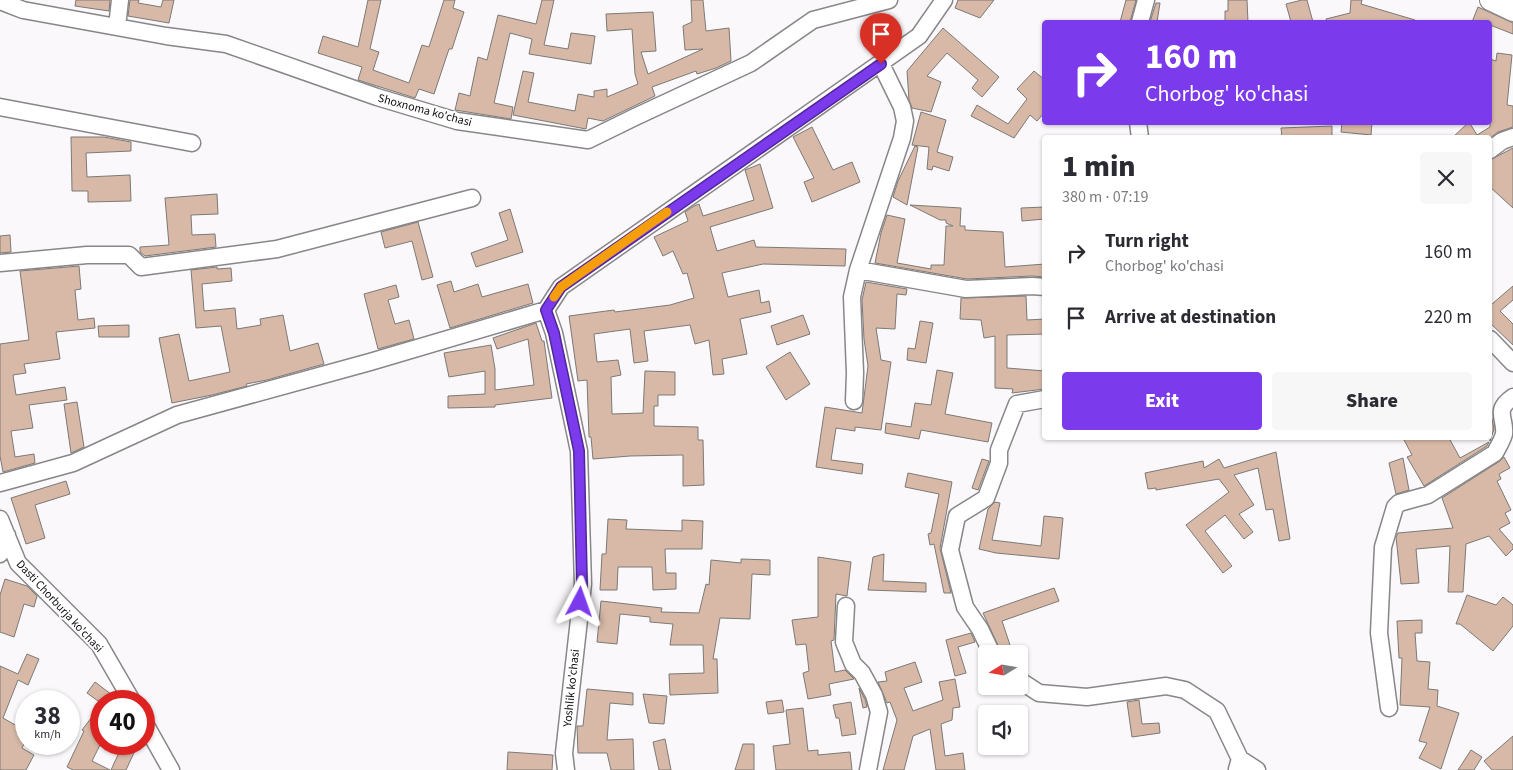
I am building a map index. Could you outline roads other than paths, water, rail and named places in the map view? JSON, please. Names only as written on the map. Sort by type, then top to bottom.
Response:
[{"type":"main road","points":[[1490,0],[1513,10]]},
{"type":"street","points":[[117,27],[120,0]]},
{"type":"street","name":"Shoxnoma ko'chasi","points":[[0,1],[23,10],[226,44],[377,97],[457,120],[588,140],[751,63],[813,20],[889,0]]},
{"type":"street","points":[[0,484],[73,463],[177,415],[370,362],[546,310],[561,287],[919,36],[944,0]]},
{"type":"street","points":[[1141,20],[1146,0]]},
{"type":"street","points":[[854,401],[855,373],[852,297],[858,270],[902,138],[905,121],[902,107],[881,64]]},
{"type":"street","points":[[0,107],[192,143]]},
{"type":"street","points":[[1492,148],[1502,141],[1513,137]]},
{"type":"street","points":[[0,263],[87,255],[129,255],[141,267],[277,249],[472,198]]},
{"type":"street","points":[[858,270],[966,289],[1042,287]]},
{"type":"street","name":"Yoshlik ko'chasi","points":[[546,310],[554,333],[579,451],[582,584],[564,753],[566,770]]},
{"type":"street","points":[[1492,341],[1513,363]]},
{"type":"street","points":[[1389,708],[1379,633],[1383,547],[1395,507],[1398,504],[1428,495],[1495,453],[1504,432],[1501,416],[1505,403],[1513,397]]},
{"type":"street","points":[[988,645],[980,628],[965,608],[950,550],[951,541],[957,516],[986,498],[999,463],[999,450],[1017,404],[1042,400]]},
{"type":"street","name":"Dasti Chorburja ko'chasi","points":[[0,519],[18,563],[99,644],[126,690]]},
{"type":"street","points":[[0,554],[7,535]]},
{"type":"street","points":[[846,606],[844,642],[853,664],[862,673],[874,695],[879,712],[868,770]]},
{"type":"street","points":[[1028,686],[1039,693],[1087,697],[1166,686],[1185,690],[1217,711],[1239,765],[1257,770]]},
{"type":"street","points":[[155,742],[171,770]]}]
